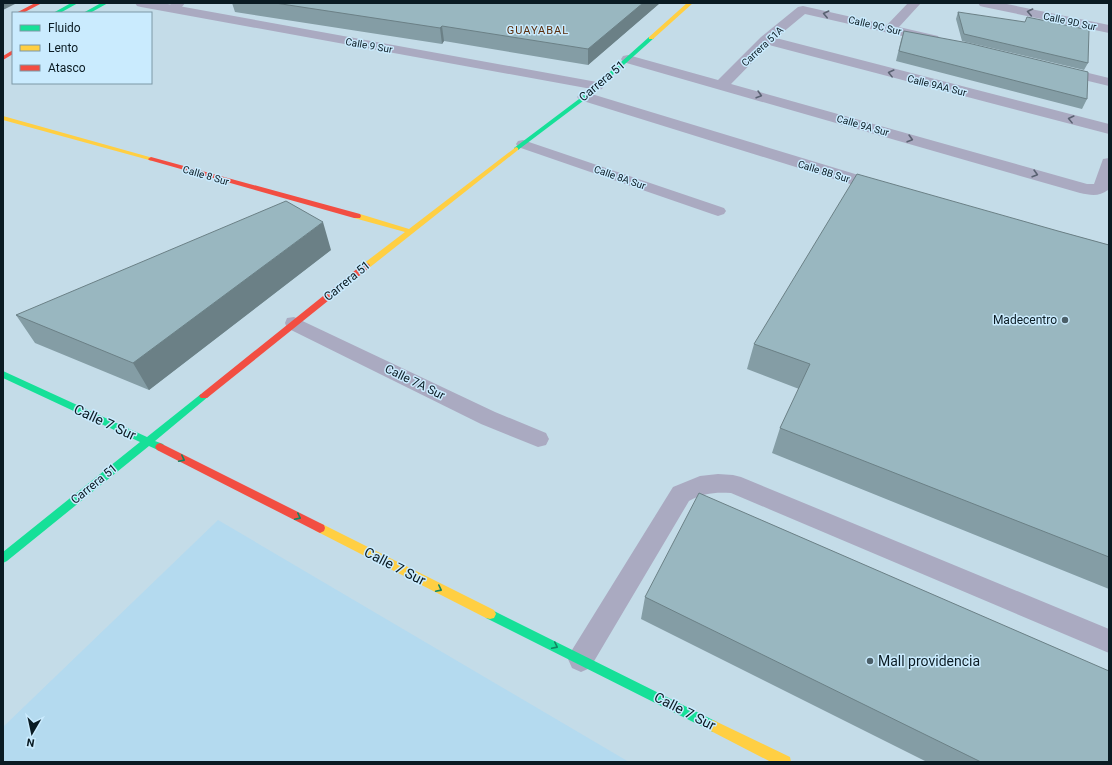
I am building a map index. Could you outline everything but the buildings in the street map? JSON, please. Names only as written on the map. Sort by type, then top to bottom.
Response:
[{"type":"street","points":[[21,12],[39,3]]},
{"type":"street","points":[[58,12],[75,3]]},
{"type":"street","points":[[88,12],[105,3]]},
{"type":"street","name":"Calle 9 Sur","points":[[141,3],[176,6],[591,92]]},
{"type":"street","name":"Carrera 51","points":[[3,558],[409,231],[591,92],[690,3]]},
{"type":"street","points":[[890,29],[915,3]]},
{"type":"street","name":"Calle 9D Sur","points":[[984,3],[1109,29]]},
{"type":"street","name":"Calle 9C Sur","points":[[805,10],[943,42]]},
{"type":"street","name":"Carrera 51A","points":[[721,85],[766,40],[800,12],[805,10]]},
{"type":"street","name":"Calle 9AA Sur","points":[[766,40],[1109,129]]},
{"type":"street","points":[[3,58],[12,53]]},
{"type":"street","name":"Calle 9A Sur","points":[[628,59],[1086,189],[1097,190],[1102,186],[1109,163]]},
{"type":"street","points":[[1049,67],[1109,82]]},
{"type":"street","name":"Calle 8B Sur","points":[[591,92],[898,193]]},
{"type":"street","name":"Calle 8 Sur","points":[[3,118],[409,231]]},
{"type":"street","name":"Calle 7 Sur","points":[[3,374],[147,441],[785,762]]},
{"type":"lane","name":"Calle 8A Sur","points":[[523,144],[718,211]]},
{"type":"lane","name":"Calle 7A Sur","points":[[294,323],[488,418],[538,439]]},
{"type":"lane","points":[[581,659],[681,494],[694,486],[708,482],[733,484],[1109,641]]},
{"type":"shaded area","points":[[218,520],[629,762],[3,762],[3,727]]},
{"type":"traffic: fast","points":[[58,12],[75,3]]},
{"type":"traffic: fast","points":[[88,12],[105,3]]},
{"type":"traffic: fast","points":[[516,149],[585,97],[651,38]]},
{"type":"traffic: fast","points":[[3,374],[160,447]]},
{"type":"traffic: fast","points":[[3,558],[204,396]]},
{"type":"traffic: fast","points":[[490,614],[713,726]]},
{"type":"traffic: slow","points":[[651,38],[690,3]]},
{"type":"traffic: slow","points":[[3,118],[151,159]]},
{"type":"traffic: slow","points":[[366,266],[516,149]]},
{"type":"traffic: slow","points":[[357,216],[409,231]]},
{"type":"traffic: slow","points":[[320,528],[490,614]]},
{"type":"traffic: slow","points":[[713,726],[785,762]]},
{"type":"traffic: jam","points":[[21,12],[39,3]]},
{"type":"traffic: jam","points":[[3,58],[12,53]]},
{"type":"traffic: jam","points":[[151,159],[357,216]]},
{"type":"traffic: jam","points":[[204,396],[366,266]]},
{"type":"traffic: jam","points":[[160,447],[320,528]]},
{"type":"place","name":"Madecentro","points":[[1065,320]]},
{"type":"place","name":"Mall providencia","points":[[870,661]]},
{"type":"district","name":"GUAYABAL","points":[[538,30]]}]
